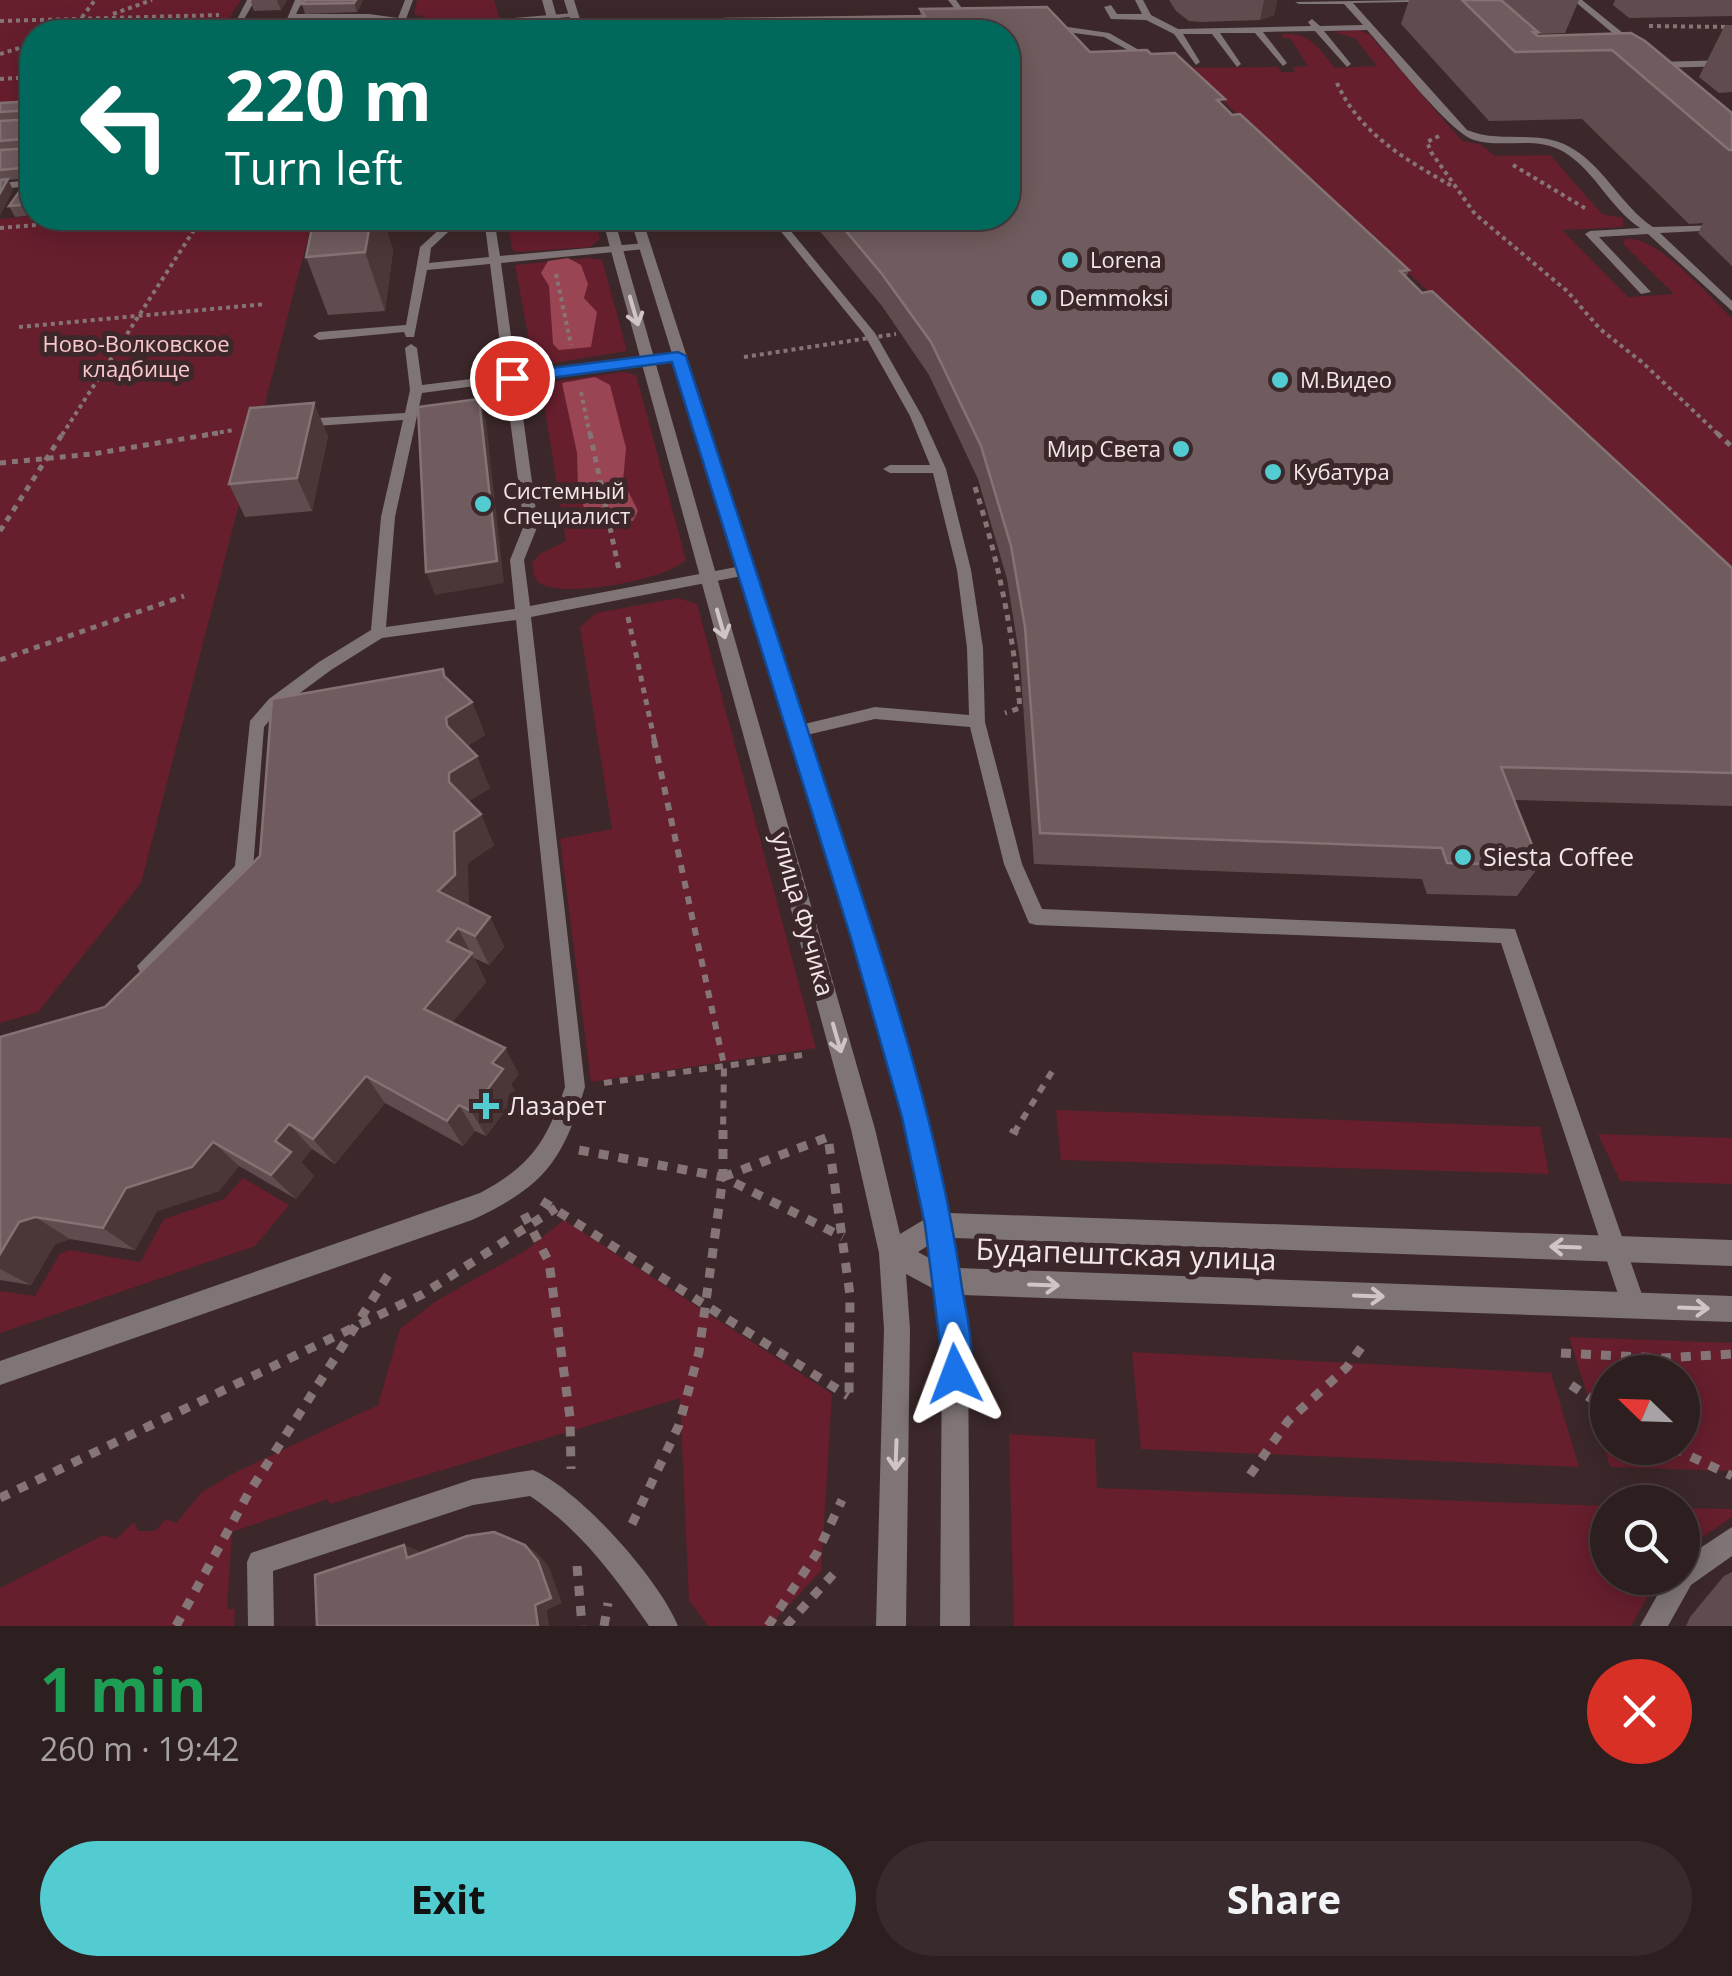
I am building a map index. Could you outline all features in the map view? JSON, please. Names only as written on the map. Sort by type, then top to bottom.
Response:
[{"type":"street","points":[[547,0],[552,18]]},
{"type":"street","points":[[568,0],[575,20]]},
{"type":"street","name":"улица Фучика","points":[[611,230],[863,1129],[892,1253],[898,1401],[890,1626]]},
{"type":"street","name":"улица Фучика","points":[[640,230],[915,1117],[939,1225],[955,1344],[955,1626]]},
{"type":"street","points":[[892,1253],[939,1225]]},
{"type":"street","name":"Будапештская улица","points":[[939,1225],[1732,1253]]},
{"type":"street","name":"Будапештская улица","points":[[892,1253],[947,1281],[1732,1310]]},
{"type":"lane","points":[[238,20],[251,0]]},
{"type":"lane","points":[[299,0],[290,17],[382,20]]},
{"type":"lane","points":[[369,17],[377,0]]},
{"type":"lane","points":[[952,0],[969,20]]},
{"type":"lane","points":[[1139,0],[1148,17]]},
{"type":"lane","points":[[1298,1],[1409,0]]},
{"type":"lane","points":[[1577,0],[1670,76]]},
{"type":"lane","points":[[1298,1],[1347,64]]},
{"type":"lane","points":[[1348,2],[1464,132],[1483,139],[1538,139],[1569,150],[1634,221],[1650,230],[1732,307]]},
{"type":"lane","points":[[1108,7],[1114,17],[1148,17],[1177,32],[1370,27]]},
{"type":"lane","points":[[525,20],[574,16]]},
{"type":"lane","points":[[1038,27],[1073,28],[1123,41],[1165,68]]},
{"type":"lane","points":[[1073,28],[1094,50]]},
{"type":"lane","points":[[1258,31],[1283,63]]},
{"type":"lane","points":[[1177,32],[1196,62]]},
{"type":"lane","points":[[1215,32],[1237,64]]},
{"type":"lane","points":[[1615,44],[1630,44]]},
{"type":"lane","points":[[1656,64],[1732,62]]},
{"type":"lane","points":[[17,198],[20,194]]},
{"type":"lane","points":[[1645,292],[1590,234],[1728,227]]},
{"type":"lane","points":[[378,633],[388,517],[416,390],[411,337],[426,247],[445,230]]},
{"type":"lane","points":[[0,1372],[416,1229],[512,1191],[534,1172],[553,1146],[575,1087],[517,560],[531,525],[491,230]]},
{"type":"lane","points":[[785,230],[869,333],[916,416],[938,469],[964,570],[975,648],[978,722],[1013,864],[1036,917],[1508,935],[1634,1306]]},
{"type":"lane","points":[[423,267],[645,246]]},
{"type":"lane","points":[[319,336],[411,337]]},
{"type":"lane","points":[[416,390],[678,356]]},
{"type":"lane","points":[[296,424],[411,416]]},
{"type":"lane","points":[[890,470],[938,469]]},
{"type":"lane","points":[[137,976],[244,869],[256,725],[275,702],[378,633],[525,612],[747,570]]},
{"type":"lane","points":[[798,732],[876,714],[978,722]]},
{"type":"lane","points":[[261,1626],[260,1562],[473,1492],[534,1483],[571,1506],[616,1557],[666,1626]]},
{"type":"lane","points":[[1700,1560],[1732,1540]]},
{"type":"lane","points":[[1653,1626],[1671,1595]]},
{"type":"path","points":[[83,18],[96,0]]},
{"type":"path","points":[[97,20],[152,0]]},
{"type":"path","points":[[28,20],[241,14]]},
{"type":"path","points":[[1638,26],[1732,28]]},
{"type":"path","points":[[1347,64],[1336,80],[1351,110],[1424,170],[1453,186]]},
{"type":"path","points":[[1464,132],[1440,135],[1427,142],[1475,214],[1567,290],[1600,329],[1643,363],[1732,447]]},
{"type":"path","points":[[1483,139],[1499,156],[1582,209]]},
{"type":"path","points":[[0,531],[194,230]]},
{"type":"path","points":[[547,230],[724,1065],[723,1177],[699,1352],[682,1415],[616,1557],[604,1626]]},
{"type":"path","points":[[19,327],[266,304]]},
{"type":"path","points":[[744,357],[896,334]]},
{"type":"path","points":[[0,463],[92,454],[234,430]]},
{"type":"path","points":[[0,660],[184,596]]},
{"type":"path","points":[[575,1087],[810,1056]]},
{"type":"path","points":[[1014,1134],[1053,1070]]},
{"type":"path","points":[[512,1191],[556,1208],[849,1397],[850,1296],[828,1137],[723,1177]]},
{"type":"path","points":[[553,1146],[723,1177],[843,1237]]},
{"type":"path","points":[[512,1191],[548,1262],[570,1417],[571,1506],[582,1626]]},
{"type":"path","points":[[0,1498],[423,1294],[556,1208]]},
{"type":"path","points":[[176,1626],[248,1494],[416,1229]]},
{"type":"path","points":[[1250,1474],[1268,1444],[1314,1393],[1344,1374],[1363,1345]]},
{"type":"path","points":[[1561,1353],[1662,1358],[1732,1354]]},
{"type":"path","points":[[1571,1385],[1590,1398]]},
{"type":"path","points":[[1700,1461],[1732,1476]]},
{"type":"path","points":[[768,1626],[817,1552],[842,1500]]},
{"type":"path","points":[[786,1626],[836,1571]]},
{"type":"green space","points":[[0,0],[241,0],[228,20],[20,20],[20,109],[0,111]]},
{"type":"green space","points":[[417,0],[494,0],[499,18],[431,20],[414,14]]},
{"type":"green space","points":[[1358,30],[1369,34],[1462,141],[1480,144],[1495,156],[1550,155],[1602,214],[1623,218],[1623,227],[1562,230],[1628,297],[1674,294],[1623,244],[1625,239],[1638,240],[1667,256],[1732,318],[1732,573],[1209,88],[1210,84],[1182,68],[1278,67],[1281,72],[1295,72],[1293,67],[1308,66],[1290,38],[1282,38],[1283,34],[1307,38],[1335,68],[1377,66],[1355,38],[1333,32]]},
{"type":"green space","name":"Ново-Волковское кладбище","points":[[20,217],[20,230],[310,230],[141,883],[38,1012],[0,1023],[0,219]]},
{"type":"green space","points":[[509,230],[597,230],[600,239],[590,247],[516,252]]},
{"type":"green space","points":[[602,260],[627,351],[534,366],[515,265]]},
{"type":"green space","points":[[623,372],[636,375],[686,560],[658,574],[615,585],[572,589],[541,584],[535,578],[532,563],[540,554],[566,541],[542,391],[553,382]]},
{"type":"green space","points":[[678,598],[697,604],[816,1048],[591,1082],[560,839],[612,829],[580,627],[596,613]]},
{"type":"green space","points":[[1056,1110],[1540,1127],[1549,1174],[1061,1160]]},
{"type":"green space","points":[[1598,1134],[1732,1138],[1732,1184],[1620,1181]]},
{"type":"green space","points":[[243,1178],[289,1205],[255,1246],[0,1333],[0,1291],[35,1296],[60,1254],[70,1250],[140,1262],[164,1219],[224,1199]]},
{"type":"green space","points":[[564,1220],[832,1394],[821,1571],[769,1626],[708,1626],[689,1601],[680,1398],[330,1504],[328,1499],[232,1532],[227,1609],[235,1609],[234,1626],[0,1626],[0,1588],[103,1535],[116,1539],[134,1522],[138,1531],[155,1531],[166,1519],[176,1523],[202,1492],[234,1473],[378,1405],[400,1329],[436,1301],[525,1251]]},
{"type":"green space","points":[[1569,1337],[1732,1343],[1732,1471],[1610,1467],[1700,1465],[1700,1355],[1590,1355],[1590,1404]]},
{"type":"green space","points":[[1132,1352],[1551,1373],[1579,1467],[1141,1449]]},
{"type":"green space","points":[[1009,1434],[1095,1439],[1097,1488],[1590,1505],[1590,1595],[1648,1595],[1631,1626],[1014,1626]]},
{"type":"green space","points":[[1700,1508],[1732,1509],[1732,1517],[1700,1539]]},
{"type":"shaded area","points":[[568,258],[581,265],[588,284],[584,298],[597,312],[591,347],[559,350],[553,344],[549,286],[541,273],[548,261]]},
{"type":"shaded area","points":[[595,377],[610,385],[626,448],[623,481],[638,511],[633,521],[589,522],[578,490],[577,453],[562,383]]},
{"type":"building","points":[[305,0],[356,0],[302,4]]},
{"type":"building","points":[[1462,0],[1501,0],[1538,36],[1631,33],[1732,113],[1732,150],[1612,50],[1515,52]]},
{"type":"building","name":"Кубатура","points":[[1047,7],[1090,52],[1175,53],[1225,99],[1217,100],[1232,115],[1240,114],[1409,270],[1400,271],[1422,293],[1432,291],[1732,568],[1732,773],[1501,767],[1540,865],[1447,863],[1442,848],[1040,833],[1025,627],[1011,546],[981,446],[931,342],[845,230],[1020,230],[1020,20],[724,20],[925,16],[920,9]]},
{"type":"building","points":[[20,102],[20,111],[0,112],[0,103]]},
{"type":"building","points":[[20,120],[20,139],[0,141],[0,121]]},
{"type":"building","points":[[20,149],[20,168],[0,170],[0,150]]},
{"type":"building","points":[[20,191],[20,205],[9,206]]},
{"type":"building","points":[[312,230],[369,230],[365,252],[306,257]]},
{"type":"building","points":[[479,399],[497,561],[426,572],[418,407]]},
{"type":"building","points":[[314,403],[297,478],[229,484],[250,408]]},
{"type":"building","points":[[443,669],[444,676],[472,702],[446,718],[447,726],[477,756],[449,773],[449,782],[481,814],[454,832],[455,875],[438,891],[490,917],[475,936],[458,928],[447,941],[472,953],[424,1009],[505,1048],[492,1063],[503,1069],[471,1111],[459,1105],[447,1121],[366,1076],[313,1139],[289,1124],[275,1141],[291,1152],[271,1175],[213,1142],[192,1167],[126,1188],[103,1228],[35,1217],[19,1222],[0,1254],[0,1037],[105,1007],[260,856],[272,699]]},
{"type":"building","points":[[494,1532],[525,1545],[538,1561],[551,1598],[535,1605],[538,1626],[317,1626],[315,1575],[404,1545],[407,1558],[467,1536]]},
{"type":"place","name":"Lorena","points":[[1070,260]]},
{"type":"place","name":"Demmoksi","points":[[1039,298]]},
{"type":"place","name":"М.Видео","points":[[1280,380]]},
{"type":"place","name":"Мир Света","points":[[1181,449]]},
{"type":"place","name":"Кубатура","points":[[1273,472]]},
{"type":"place","name":"Системный Специалист","points":[[483,504]]},
{"type":"place","name":"Siesta Coffee","points":[[1463,857]]},
{"type":"place","name":"Лазарет","points":[[486,1106]]},
{"type":"route","points":[[512,378],[678,356],[864,938],[915,1117],[939,1225],[955,1344],[955,1374]]}]
